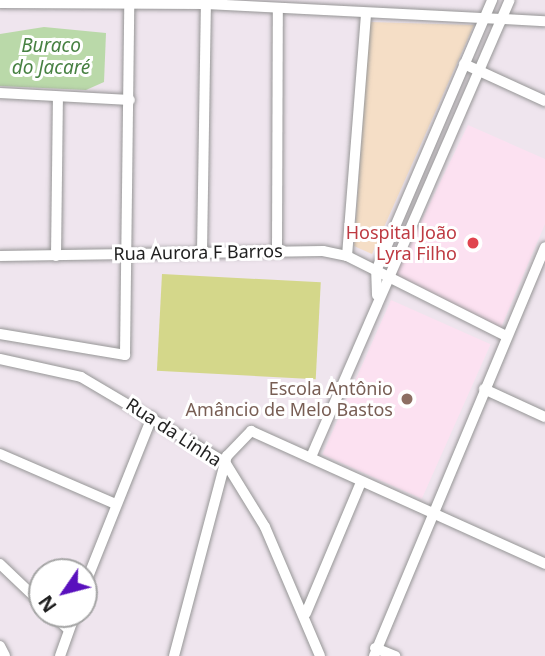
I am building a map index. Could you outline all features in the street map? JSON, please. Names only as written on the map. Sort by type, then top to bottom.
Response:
[{"type":"street","points":[[377,295],[376,271],[492,0]]},
{"type":"street","points":[[311,457],[377,295],[388,280],[510,0]]},
{"type":"street","points":[[0,3],[206,4],[366,15],[545,22]]},
{"type":"street","points":[[0,334],[125,355],[129,4]]},
{"type":"street","points":[[202,253],[206,4]]},
{"type":"street","points":[[277,251],[278,9]]},
{"type":"street","points":[[347,256],[366,15]]},
{"type":"street","points":[[464,64],[545,101]]},
{"type":"street","points":[[0,93],[130,100]]},
{"type":"street","points":[[56,256],[58,97]]},
{"type":"street","points":[[425,154],[440,160]]},
{"type":"street","points":[[395,656],[375,652],[506,337],[541,269],[545,247]]},
{"type":"street","name":"Rua Aurora F Barros","points":[[0,256],[277,251],[347,256],[388,280],[506,337]]},
{"type":"street","name":"Rua da Linha","points":[[0,359],[81,377],[225,462],[252,502],[306,613],[320,656]]},
{"type":"street","points":[[484,389],[545,417]]},
{"type":"street","points":[[94,558],[113,503],[152,417]]},
{"type":"street","points":[[174,656],[225,462],[251,431],[545,564]]},
{"type":"street","points":[[0,454],[113,503]]},
{"type":"street","points":[[306,613],[361,482]]},
{"type":"street","points":[[0,564],[28,591]]},
{"type":"street","points":[[66,628],[69,631]]},
{"type":"street","points":[[60,656],[70,628]]},
{"type":"street","points":[[0,646],[5,656]]},
{"type":"shaded area","points":[[370,22],[474,25],[372,254],[354,246]]},
{"type":"shaded area","name":"Hospital João Lyra Filho","points":[[468,125],[545,159],[545,224],[500,330],[393,279]]},
{"type":"shaded area","points":[[162,274],[321,282],[316,379],[157,371]]},
{"type":"shaded area","name":"Escola Antônio Amâncio de Melo Bastos","points":[[391,300],[491,344],[422,499],[322,454]]},
{"type":"water","name":"Buraco do Jacaré","points":[[44,27],[106,33],[104,82],[86,90],[0,86],[0,34]]},
{"type":"place","name":"Hospital João Lyra Filho","points":[[473,243]]},
{"type":"place","name":"Escola Antônio Amâncio de Melo Bastos","points":[[407,399]]}]
